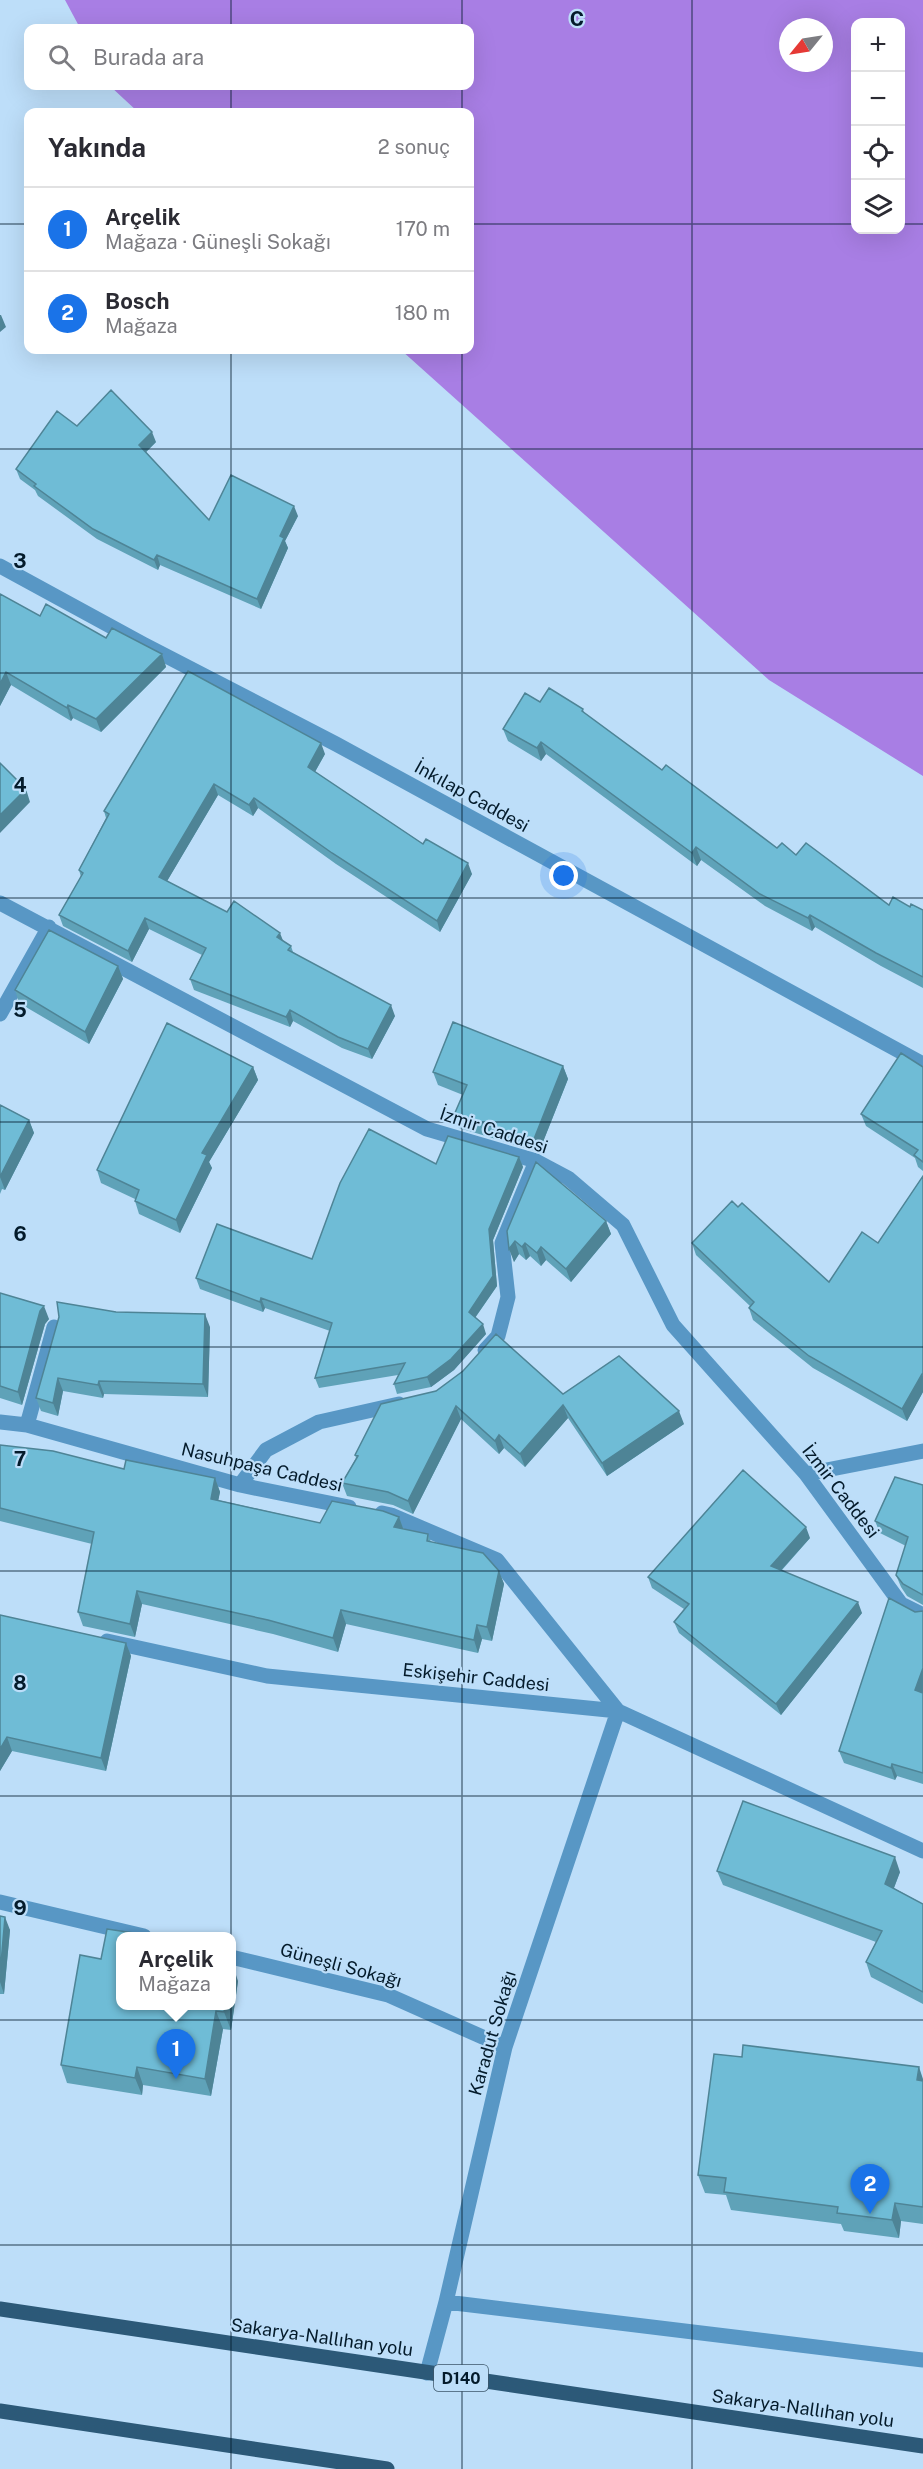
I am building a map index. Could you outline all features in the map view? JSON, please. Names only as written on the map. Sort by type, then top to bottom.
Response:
[{"type":"main road","name":"Sakarya-Nallıhan yolu","points":[[0,2310],[923,2446]]},
{"type":"main road","points":[[0,2411],[387,2469]]},
{"type":"street","name":"İnkılap Caddesi","points":[[0,566],[143,644],[336,744],[923,1064]]},
{"type":"street","name":"İzmir Caddesi","points":[[0,903],[427,1129],[536,1161],[568,1178],[623,1225],[673,1325],[806,1474],[901,1604],[923,1615]]},
{"type":"street","points":[[0,1014],[49,927]]},
{"type":"street","points":[[476,1360],[498,1336],[508,1297],[502,1243],[536,1161]]},
{"type":"street","points":[[27,1425],[54,1327]]},
{"type":"street","points":[[240,1485],[266,1450],[319,1422],[415,1400]]},
{"type":"street","name":"Nasuhpaşa Caddesi","points":[[0,1422],[27,1425],[240,1485],[391,1515],[497,1560],[618,1711]]},
{"type":"street","points":[[806,1474],[923,1451]]},
{"type":"street","name":"Eskişehir Caddesi","points":[[93,1638],[267,1676],[618,1711],[923,1851]]},
{"type":"street","name":"Karadut Sokağı","points":[[427,2373],[446,2302],[505,2047],[618,1711]]},
{"type":"street","points":[[0,1902],[127,1932]]},
{"type":"street","name":"Güneşli Sokağı","points":[[236,1958],[388,1995],[505,2047]]},
{"type":"street","points":[[446,2302],[923,2360]]},
{"type":"shaded area","points":[[65,0],[923,0],[923,776],[769,680],[405,354],[474,354],[474,108],[134,108],[114,90],[474,90],[474,24],[78,24]]},
{"type":"building","points":[[111,390],[152,432],[139,445],[209,520],[231,475],[294,506],[280,536],[284,538],[257,599],[157,555],[154,560],[93,529],[34,486],[36,484],[16,469],[57,411],[77,426]]},
{"type":"building","points":[[0,594],[40,616],[46,604],[106,638],[112,628],[162,654],[96,719],[68,705],[67,708],[6,672],[0,684]]},
{"type":"building","points":[[188,671],[321,743],[308,767],[423,844],[426,839],[468,863],[437,921],[332,853],[254,798],[249,805],[214,784],[159,877],[227,912],[234,901],[280,933],[277,937],[291,946],[288,950],[391,1005],[368,1049],[338,1037],[290,1010],[286,1017],[190,979],[206,948],[145,918],[128,951],[59,915],[83,873],[79,870],[109,814],[104,811]]},
{"type":"building","points":[[549,688],[583,709],[582,711],[662,770],[666,765],[777,848],[782,843],[796,855],[806,843],[889,905],[893,897],[910,907],[911,904],[923,910],[923,977],[810,915],[808,918],[760,894],[696,847],[692,853],[541,742],[537,748],[503,729],[525,693],[540,702]]},
{"type":"building","points":[[0,763],[26,789],[0,815]]},
{"type":"building","points":[[49,930],[118,966],[85,1032],[15,990]]},
{"type":"building","points":[[453,1022],[563,1066],[534,1139],[454,1115],[467,1085],[433,1072]]},
{"type":"building","points":[[167,1023],[253,1067],[202,1153],[207,1155],[176,1220],[135,1201],[139,1190],[97,1170]]},
{"type":"building","points":[[901,1053],[923,1067],[923,1162],[914,1155],[918,1150],[861,1114]]},
{"type":"building","points":[[0,1105],[29,1120],[0,1177]]},
{"type":"building","points":[[369,1129],[436,1164],[448,1136],[519,1157],[489,1229],[493,1276],[469,1312],[483,1324],[451,1359],[427,1377],[394,1384],[405,1363],[315,1378],[332,1323],[261,1298],[260,1302],[196,1278],[217,1224],[312,1259],[340,1183]]},
{"type":"building","points":[[536,1162],[606,1221],[566,1269],[541,1247],[537,1253],[525,1243],[522,1247],[515,1241],[509,1249],[507,1231]]},
{"type":"building","points":[[923,1176],[923,1374],[902,1409],[809,1356],[749,1308],[754,1302],[692,1243],[732,1201],[738,1207],[742,1203],[829,1282],[862,1232],[878,1243]]},
{"type":"building","points":[[0,1293],[44,1306],[40,1311],[18,1392],[0,1386]]},
{"type":"building","points":[[57,1302],[116,1312],[205,1314],[203,1384],[99,1381],[98,1385],[58,1378],[53,1403],[36,1398],[59,1317]]},
{"type":"building","points":[[496,1334],[563,1394],[619,1356],[679,1411],[602,1463],[563,1405],[520,1454],[499,1435],[495,1441],[456,1406],[408,1501],[388,1492],[342,1483],[358,1456],[355,1455],[381,1404],[436,1391],[463,1371]]},
{"type":"building","points":[[0,1445],[53,1451],[124,1469],[126,1460],[215,1478],[211,1499],[320,1523],[332,1501],[383,1511],[399,1517],[394,1527],[428,1534],[427,1541],[483,1553],[499,1571],[487,1627],[477,1625],[474,1640],[341,1610],[333,1638],[268,1620],[137,1591],[130,1624],[78,1612],[94,1532],[0,1508]]},
{"type":"building","points":[[743,1470],[806,1527],[771,1566],[858,1602],[776,1704],[674,1622],[689,1604],[648,1577]]},
{"type":"building","points":[[895,1477],[923,1485],[923,1595],[903,1584],[896,1575],[908,1537],[875,1521]]},
{"type":"building","points":[[889,1598],[915,1612],[923,1611],[923,1668],[915,1690],[923,1693],[923,1773],[892,1764],[891,1768],[839,1751]]},
{"type":"building","points":[[0,1615],[126,1643],[101,1758],[7,1737],[0,1749]]},
{"type":"building","points":[[743,1801],[895,1857],[885,1884],[923,1904],[923,1992],[866,1962],[882,1931],[717,1871]]},
{"type":"building","points":[[0,1916],[5,1917],[0,1975]]},
{"type":"building","points":[[107,1929],[127,1932],[116,1932],[116,2010],[224,2010],[224,2012],[216,2011],[205,2079],[137,2067],[135,2078],[61,2065],[80,1955],[101,1959]]},
{"type":"building","points":[[743,2045],[919,2067],[917,2080],[923,2081],[923,2207],[895,2203],[892,2220],[837,2213],[838,2207],[724,2192],[726,2178],[698,2175],[714,2054],[742,2057]]},
{"type":"place","name":"Arçelik","points":[[176,2079]]},
{"type":"place","name":"Bosch","points":[[870,2214]]}]
